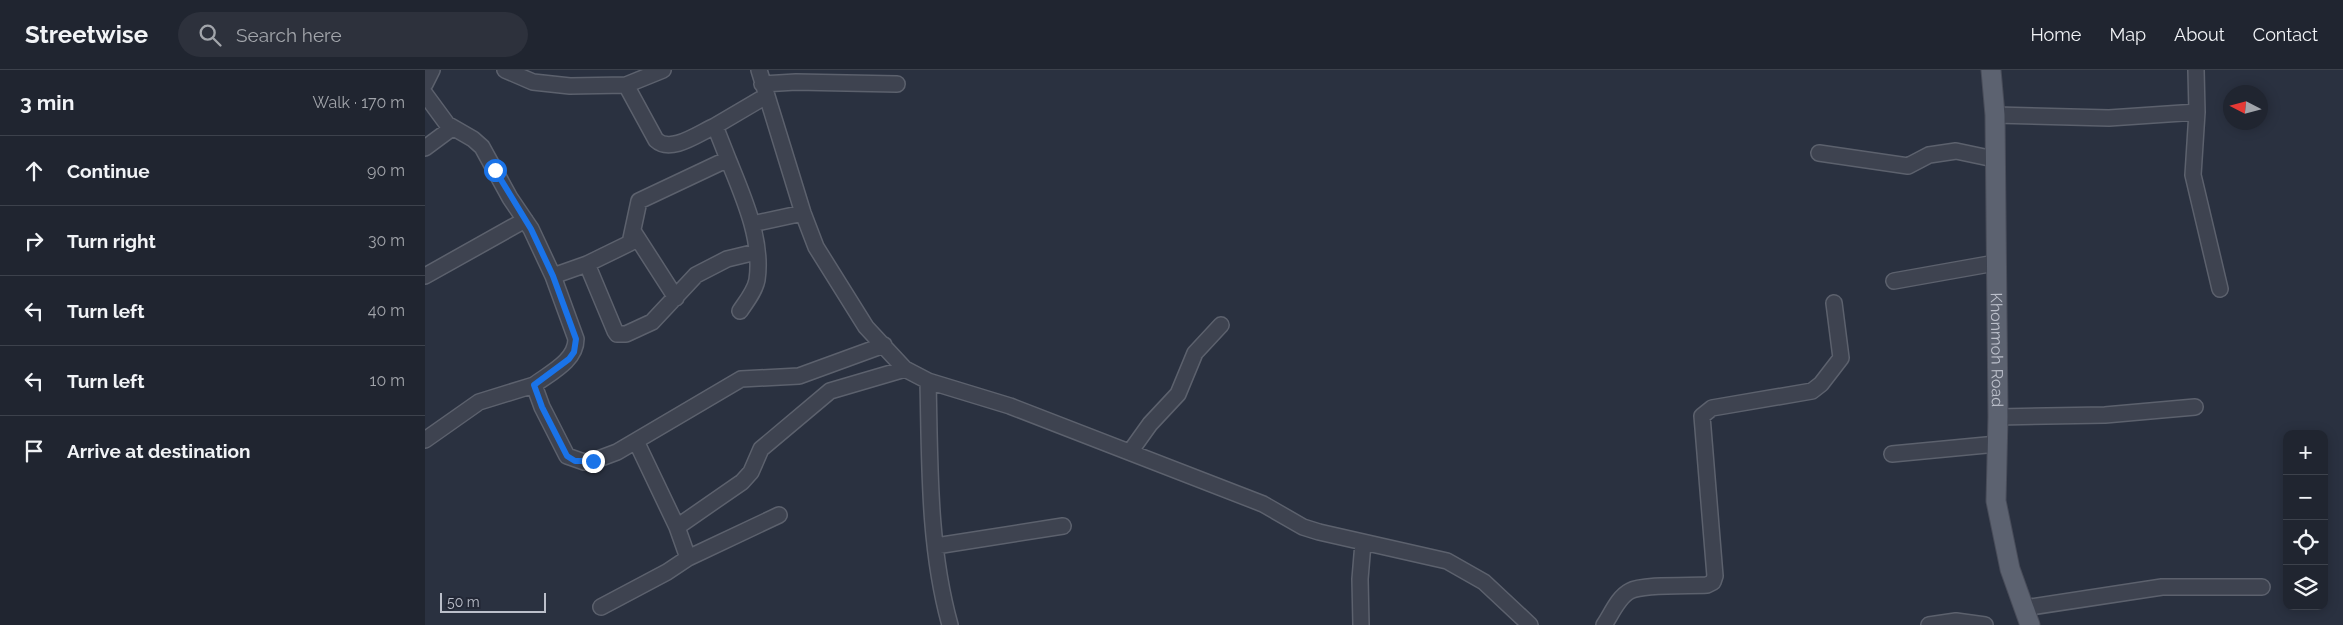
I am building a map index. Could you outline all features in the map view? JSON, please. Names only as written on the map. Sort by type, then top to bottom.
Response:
[{"type":"main road","name":"Khonmoh Road","points":[[1991,70],[1995,115],[1998,417],[1996,500],[2010,569],[2027,617]]},
{"type":"street","points":[[425,84],[432,70]]},
{"type":"street","points":[[505,70],[533,82],[626,85],[663,70]]},
{"type":"street","points":[[2196,70],[2197,112],[2193,175],[2219,289]]},
{"type":"street","points":[[626,85],[656,140],[660,144],[673,145],[715,126],[762,83],[897,84]]},
{"type":"street","points":[[762,83],[803,213],[816,247],[866,327],[905,369],[928,381],[1010,406],[1263,504],[1303,526],[1363,543],[1447,561],[1484,582],[1518,620],[1530,625]]},
{"type":"street","points":[[425,94],[452,128],[473,139],[482,147],[510,198],[525,220],[553,276],[576,339],[576,346],[569,359],[534,385],[479,402],[425,440]]},
{"type":"street","points":[[1995,115],[2109,118],[2197,112]]},
{"type":"street","points":[[715,126],[752,224],[756,252],[757,280],[740,311]]},
{"type":"street","points":[[425,148],[452,128]]},
{"type":"street","points":[[1819,153],[1908,166],[1929,155],[1957,151],[1994,159]]},
{"type":"street","points":[[553,276],[587,264],[627,246],[632,240],[637,205],[642,199],[728,159]]},
{"type":"street","points":[[752,224],[803,213]]},
{"type":"street","points":[[425,276],[525,220]]},
{"type":"street","points":[[633,231],[676,298]]},
{"type":"street","points":[[587,264],[617,334],[626,334],[652,322],[676,298],[690,280],[711,266],[727,258],[756,252]]},
{"type":"street","points":[[1894,281],[1995,263]]},
{"type":"street","points":[[1605,625],[1629,591],[1641,588],[1707,585],[1713,582],[1715,576],[1702,416],[1712,408],[1813,391],[1818,388],[1841,358],[1834,303]]},
{"type":"street","points":[[1130,452],[1150,424],[1178,394],[1195,353],[1221,325]]},
{"type":"street","points":[[534,385],[542,407],[567,456],[575,461],[593,461],[636,441],[741,379],[799,376],[884,345]]},
{"type":"street","points":[[677,527],[742,482],[751,472],[761,449],[830,391],[905,369]]},
{"type":"street","points":[[928,381],[931,502],[944,601],[950,625]]},
{"type":"street","points":[[1998,417],[2105,415],[2195,406]]},
{"type":"street","points":[[636,441],[677,527],[688,558]]},
{"type":"street","points":[[1892,454],[1997,444]]},
{"type":"street","points":[[601,607],[667,572],[688,558],[779,515]]},
{"type":"street","points":[[936,546],[1063,526]]},
{"type":"street","points":[[1361,625],[1360,579],[1363,543]]},
{"type":"street","points":[[2027,617],[2162,587],[2262,587]]},
{"type":"street","points":[[1929,625],[1956,621],[1985,625]]},
{"type":"route","points":[[495,170],[510,198],[531,229],[553,276],[576,339],[574,352],[569,359],[534,385],[542,407],[567,456],[575,461],[593,461]]}]
